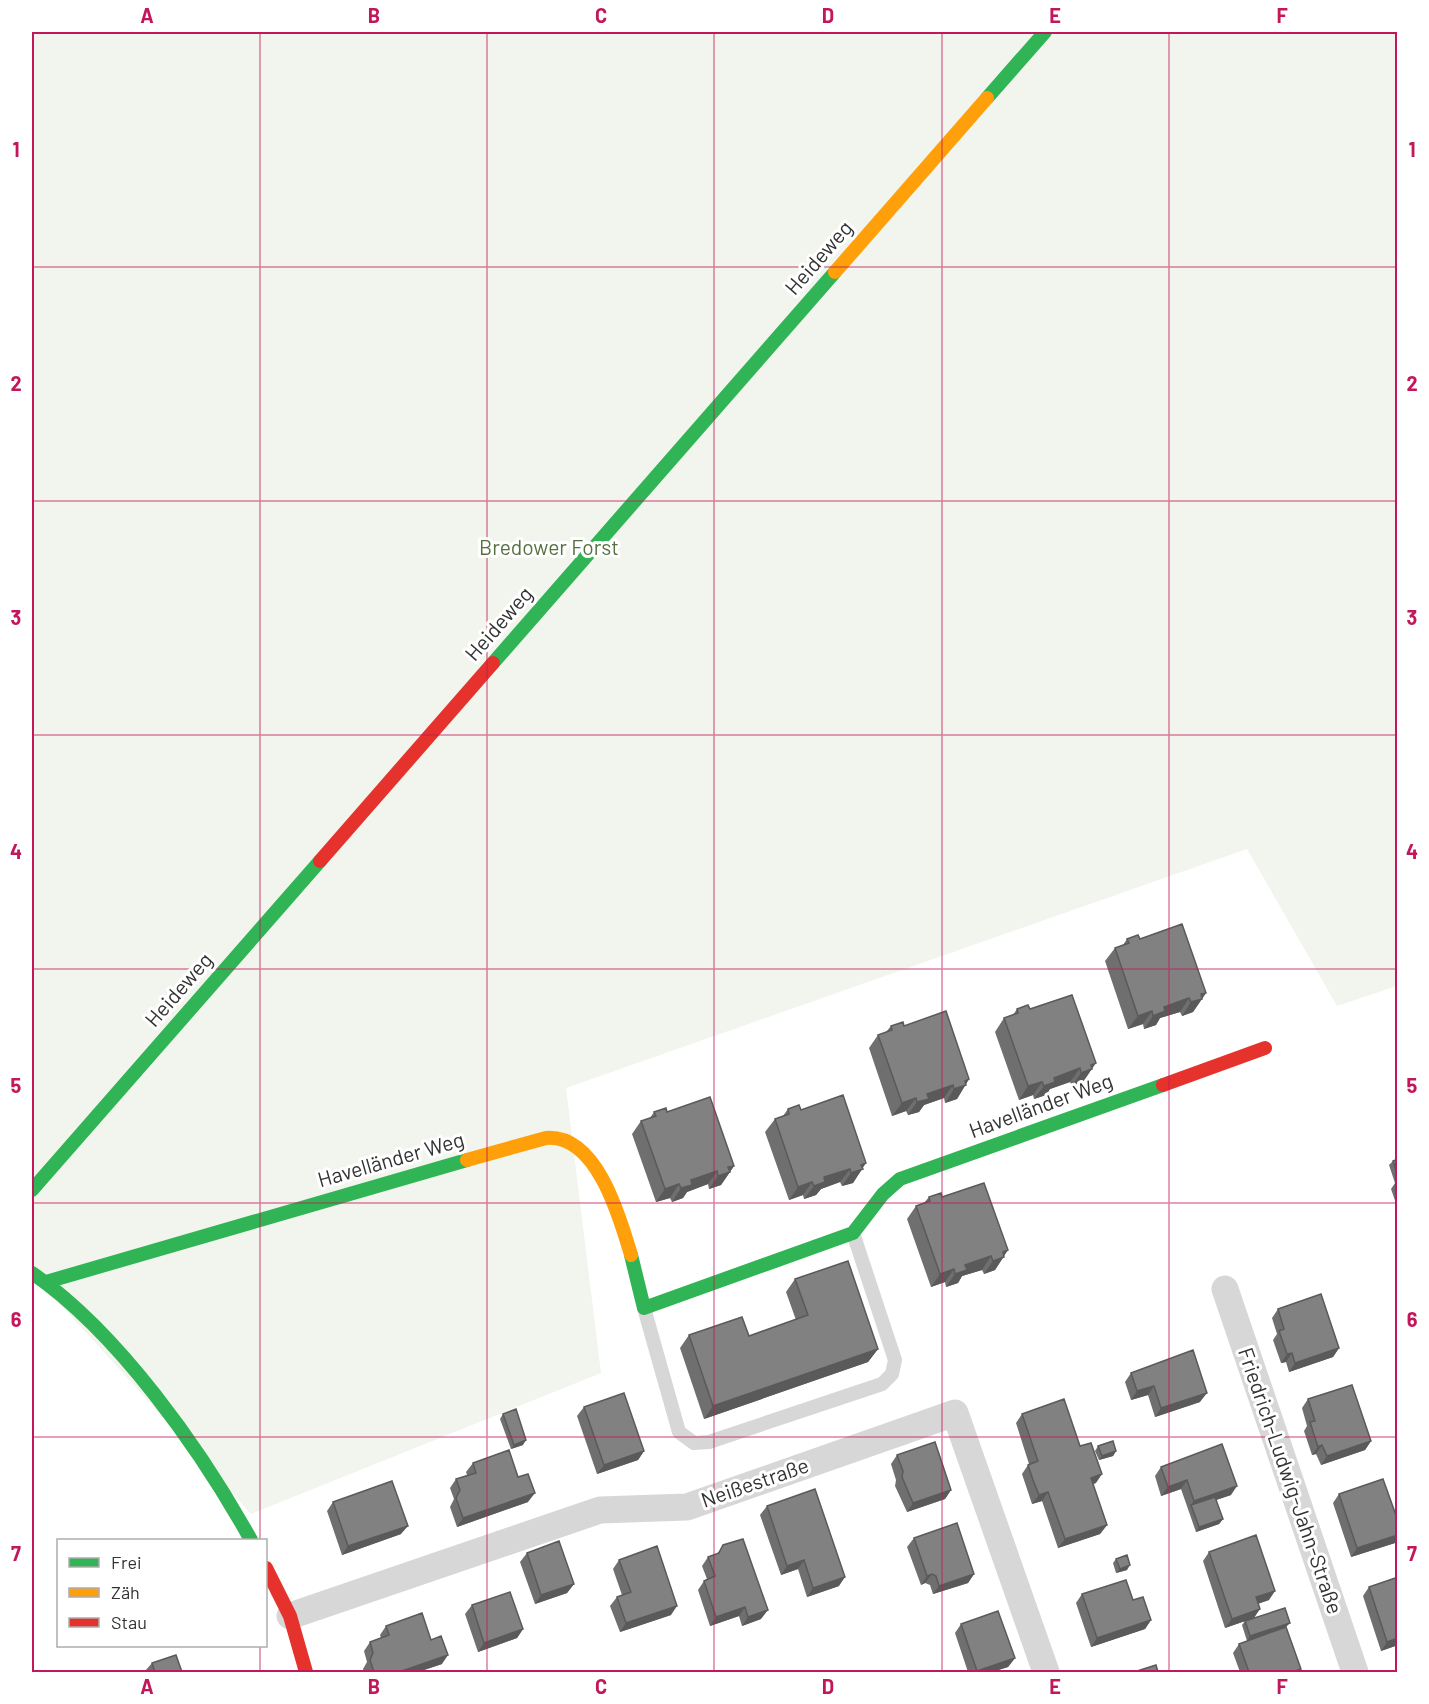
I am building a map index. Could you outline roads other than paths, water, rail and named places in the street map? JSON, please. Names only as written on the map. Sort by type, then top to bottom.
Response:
[{"type":"street","name":"Heideweg","points":[[32,1190],[1045,32]]},
{"type":"street","name":"Havelländer Weg","points":[[853,1233],[883,1194],[900,1179],[1265,1047]]},
{"type":"street","name":"Havelländer Weg","points":[[46,1282],[532,1141],[555,1138],[583,1150],[598,1170],[611,1197],[644,1308]]},
{"type":"street","points":[[644,1308],[853,1233]]},
{"type":"street","points":[[32,1273],[46,1282],[79,1312],[138,1374],[226,1495],[250,1539]]},
{"type":"street","name":"Friedrich-Ludwig-Jahn-Straße","points":[[1225,1289],[1355,1672]]},
{"type":"street","name":"Neißestraße","points":[[290,1616],[600,1510],[687,1507],[955,1413],[1046,1672]]},
{"type":"street","points":[[267,1570],[290,1616],[306,1672]]},
{"type":"lane","name":"Havelländer Weg","points":[[644,1308],[679,1432],[694,1443],[709,1442],[882,1383],[892,1374],[895,1360],[853,1233]]},
{"type":"park label","name":"Bredower Forst","points":[[549,548]]}]
